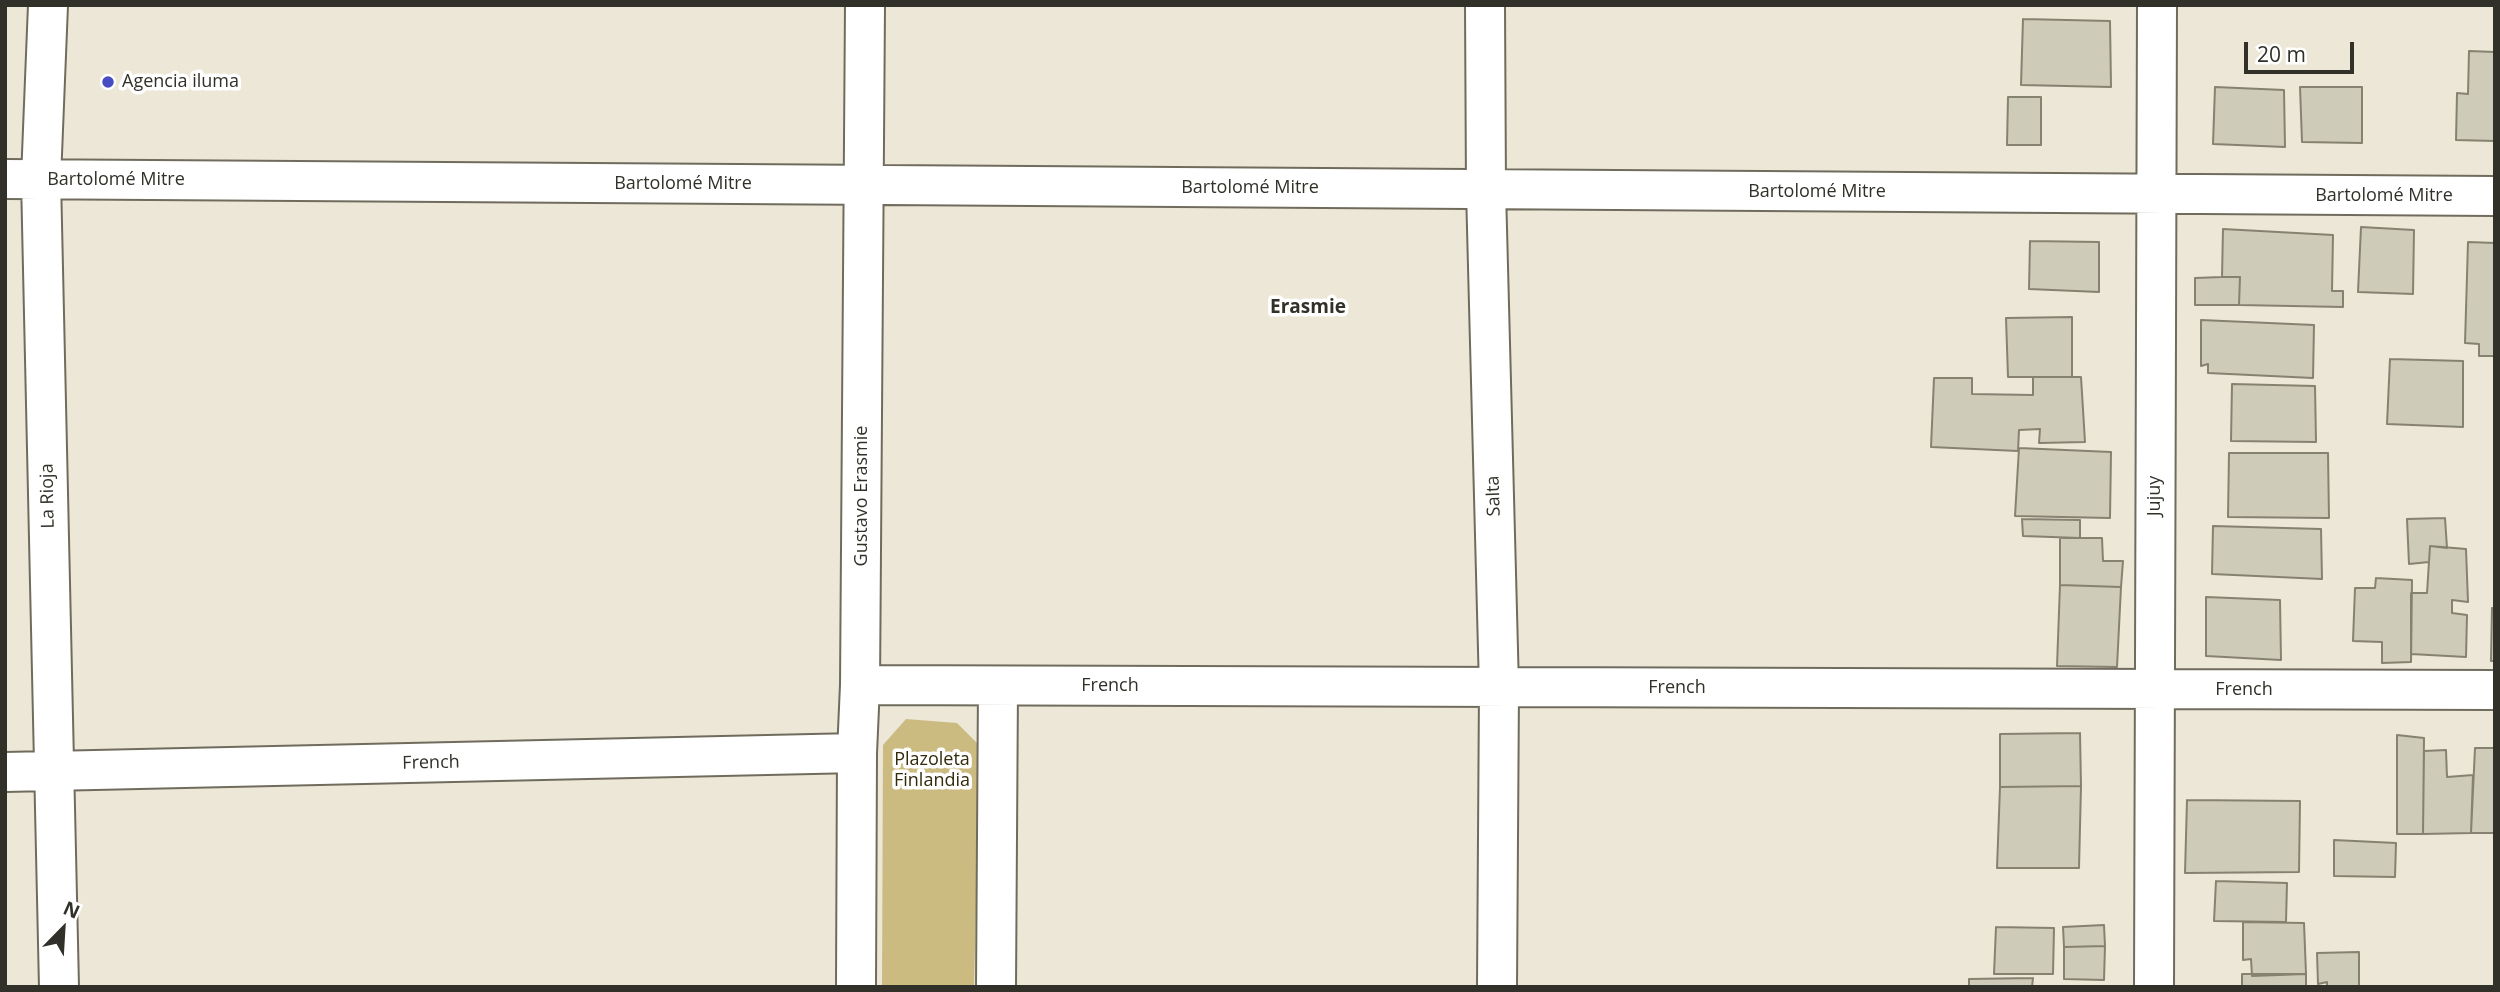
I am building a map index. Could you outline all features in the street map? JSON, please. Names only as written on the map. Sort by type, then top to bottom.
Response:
[{"type":"street","name":"La Rioja","points":[[48,5],[23,179],[54,772],[59,987]]},
{"type":"street","name":"Gustavo Erasmie","points":[[856,987],[856,753],[860,685],[865,5]]},
{"type":"street","name":"Salta","points":[[1485,5],[1486,190],[1499,688],[1497,987]]},
{"type":"street","name":"Jujuy","points":[[2154,987],[2157,5]]},
{"type":"street","name":"Bartolomé Mitre","points":[[23,179],[2495,196]]},
{"type":"street","name":"French","points":[[860,685],[2495,690]]},
{"type":"street","points":[[996,987],[998,685]]},
{"type":"street","name":"French","points":[[5,772],[856,753]]},
{"type":"green space","name":"Plazoleta Finlandia","points":[[906,719],[957,723],[980,746],[974,987],[882,987],[883,745]]},
{"type":"building","points":[[2023,19],[2110,21],[2111,87],[2021,85]]},
{"type":"building","points":[[2469,51],[2495,52],[2495,141],[2456,140],[2457,93],[2468,94]]},
{"type":"building","points":[[2215,87],[2284,90],[2285,147],[2213,144]]},
{"type":"building","points":[[2300,87],[2362,87],[2362,143],[2302,142]]},
{"type":"building","points":[[2008,97],[2041,97],[2041,145],[2007,145]]},
{"type":"building","points":[[2361,227],[2414,230],[2413,294],[2358,292]]},
{"type":"building","points":[[2223,229],[2333,235],[2332,291],[2343,291],[2343,307],[2239,305],[2240,277],[2222,277]]},
{"type":"building","points":[[2030,241],[2099,242],[2099,292],[2029,289]]},
{"type":"building","points":[[2468,242],[2495,243],[2495,356],[2479,356],[2479,344],[2465,343]]},
{"type":"building","points":[[2240,277],[2239,305],[2195,305],[2195,278]]},
{"type":"building","points":[[2072,317],[2072,377],[2008,377],[2006,318]]},
{"type":"building","points":[[2201,320],[2314,325],[2313,378],[2208,373],[2208,364],[2201,366]]},
{"type":"building","points":[[2390,359],[2463,361],[2463,427],[2387,424]]},
{"type":"building","points":[[2033,377],[2081,377],[2085,442],[2039,443],[2040,429],[2019,430],[2018,451],[1931,447],[1934,378],[1972,378],[1972,394],[2033,395]]},
{"type":"building","points":[[2232,384],[2315,386],[2316,442],[2231,441]]},
{"type":"building","points":[[2019,448],[2111,452],[2110,518],[2015,516]]},
{"type":"building","points":[[2229,453],[2328,453],[2329,518],[2228,517]]},
{"type":"building","points":[[2445,518],[2447,548],[2430,546],[2429,562],[2409,564],[2407,519]]},
{"type":"building","points":[[2022,519],[2080,520],[2080,538],[2023,536]]},
{"type":"building","points":[[2213,526],[2321,529],[2322,579],[2212,574]]},
{"type":"building","points":[[2060,538],[2102,538],[2103,561],[2123,561],[2121,587],[2060,585]]},
{"type":"building","points":[[2430,546],[2466,549],[2468,602],[2452,600],[2452,613],[2467,615],[2466,657],[2411,654],[2411,593],[2427,593]]},
{"type":"building","points":[[2376,578],[2412,580],[2411,662],[2382,663],[2382,642],[2353,641],[2355,588],[2375,588]]},
{"type":"building","points":[[2060,585],[2121,587],[2117,667],[2057,666]]},
{"type":"building","points":[[2206,597],[2280,600],[2281,660],[2206,656]]},
{"type":"building","points":[[2492,608],[2495,608],[2495,661],[2491,661]]},
{"type":"building","points":[[2080,733],[2081,786],[2000,787],[2000,734]]},
{"type":"building","points":[[2397,735],[2424,738],[2423,834],[2397,834]]},
{"type":"building","points":[[2475,748],[2495,748],[2495,833],[2471,833]]},
{"type":"building","points":[[2446,750],[2447,777],[2473,775],[2471,833],[2423,834],[2424,751]]},
{"type":"building","points":[[2081,786],[2079,868],[1997,868],[2000,787]]},
{"type":"building","points":[[2187,800],[2300,801],[2299,872],[2185,873]]},
{"type":"building","points":[[2334,840],[2396,843],[2395,877],[2334,876]]},
{"type":"building","points":[[2216,881],[2287,883],[2286,922],[2214,921]]},
{"type":"building","points":[[2243,922],[2304,923],[2306,974],[2252,976],[2251,959],[2243,960]]},
{"type":"building","points":[[2104,925],[2105,946],[2064,947],[2063,927]]},
{"type":"building","points":[[1996,927],[2054,928],[2053,974],[1994,974]]},
{"type":"building","points":[[2105,946],[2104,980],[2064,979],[2064,947]]},
{"type":"building","points":[[2359,952],[2359,987],[2327,987],[2327,982],[2318,984],[2317,953]]},
{"type":"building","points":[[2242,974],[2306,974],[2306,987],[2242,987]]},
{"type":"building","points":[[2033,978],[2032,987],[1969,987],[1969,979]]},
{"type":"place","name":"Agencia iluma","points":[[108,82]]},
{"type":"district","name":"Erasmie","points":[[1308,308]]}]
